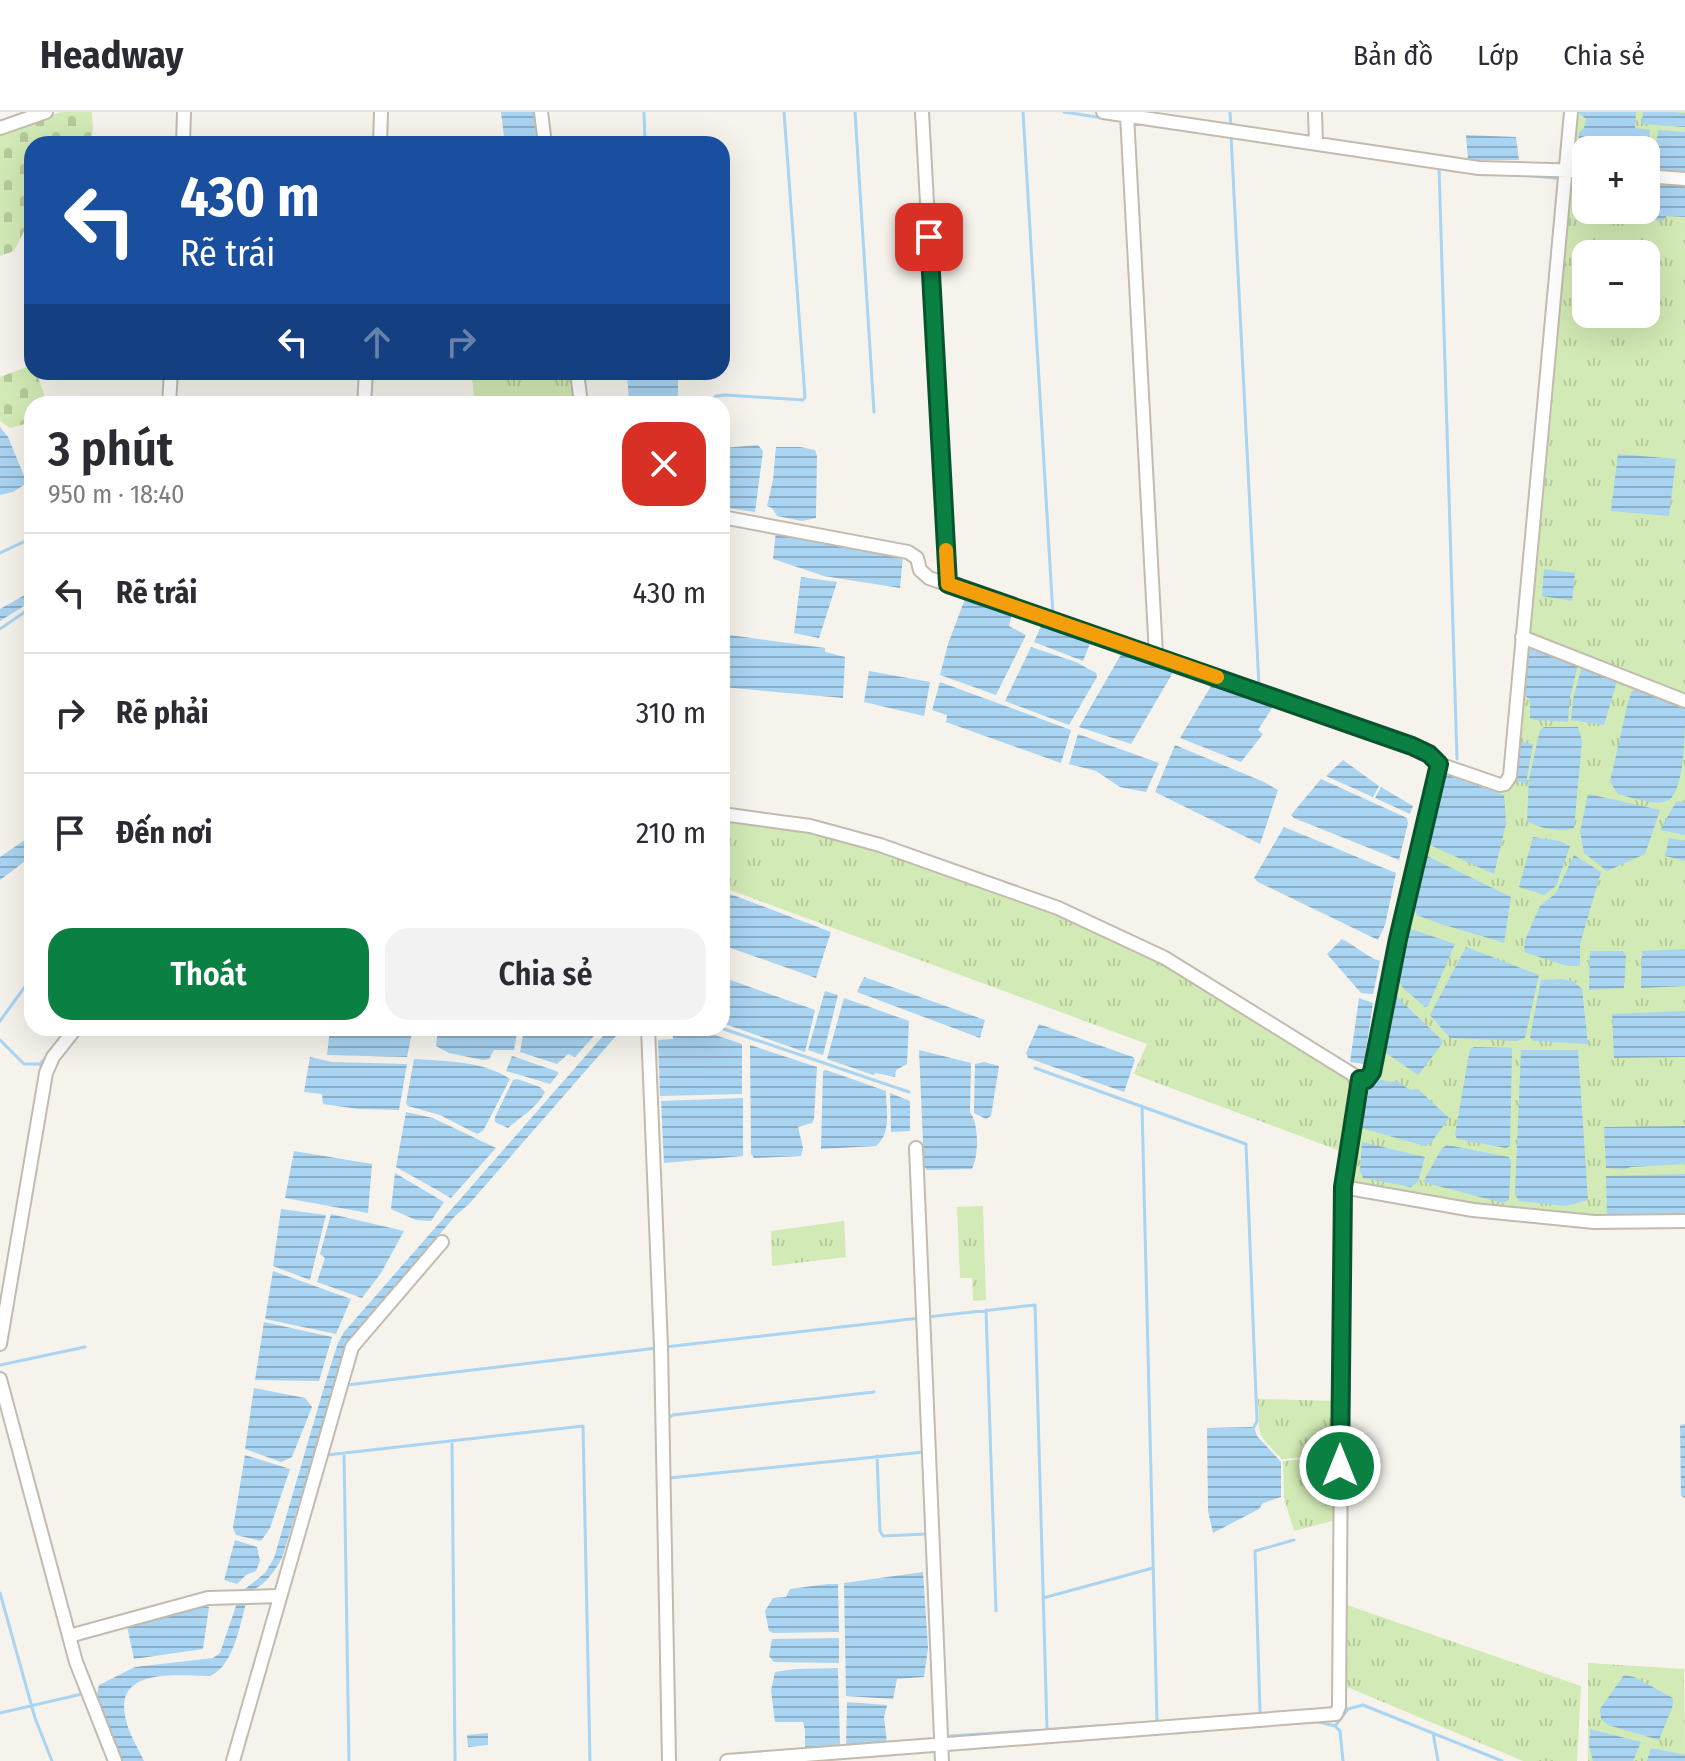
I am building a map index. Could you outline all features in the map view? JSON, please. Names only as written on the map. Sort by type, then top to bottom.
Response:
[{"type":"street","points":[[0,128],[46,112]]},
{"type":"street","points":[[183,136],[184,112]]},
{"type":"street","points":[[380,136],[381,112]]},
{"type":"street","points":[[541,112],[544,136]]},
{"type":"street","points":[[922,112],[948,584]]},
{"type":"street","points":[[1103,112],[1479,168],[1572,170]]},
{"type":"street","points":[[1315,112],[1316,143]]},
{"type":"street","points":[[730,518],[908,552],[917,558],[924,575],[1412,746],[1429,754],[1439,764],[1500,785],[1508,781],[1571,112]]},
{"type":"street","points":[[1134,115],[1156,655]]},
{"type":"street","points":[[1660,177],[1685,179]]},
{"type":"street","points":[[1522,637],[1685,701]]},
{"type":"street","points":[[730,815],[810,826],[880,845],[1058,908],[1165,958],[1366,1080],[1372,1072],[1398,939],[1439,764]]},
{"type":"street","points":[[0,1344],[46,1073],[53,1057],[70,1036]]},
{"type":"street","points":[[648,1036],[661,1347],[669,1761]]},
{"type":"street","points":[[727,1761],[1331,1716],[1338,1711],[1343,1187],[1360,1079]]},
{"type":"street","points":[[916,1148],[942,1761]]},
{"type":"street","points":[[1343,1187],[1473,1210],[1594,1222],[1685,1221]]},
{"type":"street","points":[[233,1761],[352,1347],[442,1242]]},
{"type":"street","points":[[0,1379],[69,1636],[115,1761]]},
{"type":"street","points":[[69,1636],[208,1598],[279,1596]]},
{"type":"green space","points":[[61,112],[92,112],[91,136],[24,136],[24,232],[14,251],[0,256],[0,133]]},
{"type":"green space","points":[[1575,112],[1685,112],[1685,174],[1660,172],[1660,136],[1573,136]]},
{"type":"green space","points":[[1569,173],[1572,173],[1572,224],[1660,224],[1660,200],[1685,182],[1685,696],[1526,635]]},
{"type":"green space","points":[[24,368],[24,380],[39,380],[44,396],[24,396],[24,424],[10,428],[0,421],[0,377]]},
{"type":"green space","points":[[472,380],[572,380],[575,396],[474,396]]},
{"type":"green space","points":[[1530,645],[1685,705],[1685,1218],[1610,1220],[1473,1206],[1351,1185],[1348,1181],[1362,1089],[1372,1081],[1440,768],[1503,790],[1512,787],[1526,649]]},
{"type":"green space","points":[[730,821],[797,831],[872,849],[1058,916],[1171,969],[1355,1084],[1343,1152],[1136,1075],[1134,1073],[1147,1044],[730,890]]},
{"type":"green space","points":[[983,1206],[986,1300],[973,1301],[972,1278],[960,1278],[957,1207]]},
{"type":"green space","points":[[844,1221],[846,1257],[772,1266],[771,1231]]},
{"type":"green space","points":[[1258,1399],[1337,1401],[1335,1454],[1282,1459],[1260,1432]]},
{"type":"green space","points":[[1337,1457],[1336,1520],[1294,1531],[1284,1498],[1283,1461]]},
{"type":"green space","points":[[1344,1604],[1581,1686],[1577,1761],[1523,1761],[1345,1686]]},
{"type":"green space","points":[[1588,1663],[1684,1669],[1685,1761],[1588,1761]]},
{"type":"water","points":[[501,112],[536,112],[539,136],[504,136]]},
{"type":"water","points":[[1578,112],[1636,112],[1635,128],[1650,130],[1650,136],[1579,136],[1586,119]]},
{"type":"water","points":[[1643,112],[1685,113],[1685,127],[1642,124]]},
{"type":"water","points":[[1658,130],[1685,132],[1685,171],[1660,169],[1660,136],[1657,136]]},
{"type":"water","points":[[1466,135],[1516,137],[1519,160],[1468,160]]},
{"type":"water","points":[[1660,182],[1685,184],[1685,217],[1667,216],[1662,221]]},
{"type":"water","points":[[628,380],[678,380],[678,396],[628,396]]},
{"type":"water","points":[[0,427],[8,437],[24,476],[24,485],[0,495]]},
{"type":"water","points":[[758,445],[763,451],[755,512],[730,508],[730,447]]},
{"type":"water","points":[[776,447],[815,450],[817,456],[816,518],[802,521],[777,516],[767,506]]},
{"type":"water","points":[[1618,454],[1676,459],[1669,516],[1611,511]]},
{"type":"water","points":[[776,531],[903,556],[900,588],[824,576],[773,559]]},
{"type":"water","points":[[1544,569],[1575,573],[1572,601],[1542,596]]},
{"type":"water","points":[[801,577],[837,582],[819,638],[794,633]]},
{"type":"water","points":[[24,596],[24,606],[0,621],[0,609]]},
{"type":"water","points":[[966,596],[1013,610],[1009,626],[1026,635],[996,695],[940,675]]},
{"type":"water","points":[[1042,624],[1091,641],[1083,661],[1034,642]]},
{"type":"water","points":[[730,635],[825,648],[825,652],[845,657],[843,698],[730,688]]},
{"type":"water","points":[[1031,647],[1076,662],[1096,673],[1097,677],[1069,725],[1005,701]]},
{"type":"water","points":[[1528,650],[1578,665],[1568,722],[1530,718],[1530,700],[1524,694]]},
{"type":"water","points":[[1123,651],[1175,669],[1131,744],[1079,727]]},
{"type":"water","points":[[1582,666],[1617,681],[1604,725],[1571,720]]},
{"type":"water","points":[[869,671],[930,682],[924,716],[864,702]]},
{"type":"water","points":[[1214,681],[1274,705],[1258,730],[1263,734],[1241,762],[1180,738]]},
{"type":"water","points":[[940,682],[1071,730],[1061,763],[946,722],[947,715],[932,710]]},
{"type":"water","points":[[1636,689],[1685,708],[1681,772],[1674,794],[1664,802],[1644,801],[1618,794],[1610,782],[1628,702]]},
{"type":"water","points":[[1544,727],[1578,727],[1582,741],[1574,828],[1550,829],[1527,821],[1529,779],[1540,730]]},
{"type":"water","points":[[1078,734],[1159,763],[1146,792],[1120,787],[1096,771],[1069,764]]},
{"type":"water","points":[[1522,742],[1533,744],[1526,784],[1514,780],[1517,746]]},
{"type":"water","points":[[1175,745],[1278,790],[1260,844],[1155,792]]},
{"type":"water","points":[[1343,760],[1379,786],[1373,797],[1326,776]]},
{"type":"water","points":[[1441,773],[1504,795],[1506,824],[1494,874],[1430,845],[1427,838]]},
{"type":"water","points":[[1321,779],[1407,818],[1399,860],[1291,815]]},
{"type":"water","points":[[1381,787],[1413,806],[1410,814],[1375,798]]},
{"type":"water","points":[[1588,794],[1660,810],[1645,854],[1607,871],[1584,853],[1580,832]]},
{"type":"water","points":[[1676,802],[1685,803],[1685,835],[1660,830]]},
{"type":"water","points":[[1284,827],[1396,873],[1385,925],[1378,940],[1254,878]]},
{"type":"water","points":[[1533,837],[1560,841],[1570,846],[1556,886],[1544,895],[1519,887]]},
{"type":"water","points":[[1669,838],[1685,841],[1685,861],[1665,856]]},
{"type":"water","points":[[24,840],[24,862],[0,880],[0,857]]},
{"type":"water","points":[[1425,855],[1511,897],[1504,943],[1417,915],[1413,908]]},
{"type":"water","points":[[1574,855],[1601,872],[1580,944],[1580,966],[1567,966],[1524,952],[1525,940],[1540,906],[1556,893]]},
{"type":"water","points":[[730,894],[831,932],[816,978],[730,948]]},
{"type":"water","points":[[1408,928],[1455,944],[1425,1007],[1400,982]]},
{"type":"water","points":[[1342,939],[1380,961],[1373,994],[1361,993],[1327,954]]},
{"type":"water","points":[[1466,947],[1539,975],[1525,1038],[1517,1041],[1450,1038],[1430,1015]]},
{"type":"water","points":[[1685,949],[1685,986],[1641,988],[1642,951]]},
{"type":"water","points":[[1590,951],[1623,951],[1626,955],[1624,988],[1589,990]]},
{"type":"water","points":[[864,977],[985,1020],[980,1038],[857,992]]},
{"type":"water","points":[[730,980],[815,1010],[805,1052],[730,1026]]},
{"type":"water","points":[[1541,980],[1573,981],[1582,989],[1588,1044],[1533,1041],[1530,1037]]},
{"type":"water","points":[[825,991],[838,995],[823,1055],[808,1050]]},
{"type":"water","points":[[1394,994],[1442,1040],[1418,1075],[1383,1051]]},
{"type":"water","points":[[844,998],[909,1021],[907,1064],[896,1070],[895,1077],[873,1075],[827,1059]]},
{"type":"water","points":[[1359,998],[1373,1003],[1364,1064],[1350,1062]]},
{"type":"water","points":[[1685,1011],[1685,1057],[1614,1058],[1612,1014]]},
{"type":"water","points":[[1039,1024],[1133,1057],[1135,1060],[1124,1092],[1028,1058],[1026,1053]]},
{"type":"water","points":[[329,1036],[411,1036],[407,1057],[327,1055]]},
{"type":"water","points":[[437,1036],[517,1036],[514,1050],[494,1050],[489,1059],[483,1060],[449,1053],[436,1046]]},
{"type":"water","points":[[523,1036],[594,1036],[575,1057],[568,1054],[557,1064],[520,1052]]},
{"type":"water","points":[[603,1036],[616,1036],[469,1204],[455,1216],[344,1348],[282,1558],[260,1585],[241,1592],[265,1573],[274,1558],[327,1377],[344,1332]]},
{"type":"water","points":[[673,1036],[718,1036],[742,1044],[742,1094],[660,1096],[658,1040],[673,1039]]},
{"type":"water","points":[[750,1045],[817,1067],[814,1119],[812,1123],[798,1127],[803,1148],[801,1156],[754,1158],[751,1154]]},
{"type":"water","points":[[1512,1048],[1510,1146],[1506,1148],[1457,1139],[1455,1134],[1470,1049]]},
{"type":"water","points":[[919,1050],[971,1063],[970,1112],[977,1140],[972,1169],[927,1170],[924,1166]]},
{"type":"water","points":[[1521,1050],[1578,1050],[1588,1200],[1566,1206],[1519,1201],[1515,1194]]},
{"type":"water","points":[[512,1056],[559,1073],[550,1084],[506,1071]]},
{"type":"water","points":[[310,1057],[332,1062],[407,1064],[399,1110],[323,1104],[322,1094],[304,1092]]},
{"type":"water","points":[[414,1059],[476,1065],[510,1079],[483,1131],[477,1134],[440,1115],[408,1106]]},
{"type":"water","points":[[984,1062],[999,1066],[991,1116],[986,1119],[974,1113],[975,1064]]},
{"type":"water","points":[[823,1071],[886,1091],[886,1128],[876,1146],[821,1149]]},
{"type":"water","points":[[1378,1079],[1397,1081],[1410,1090],[1418,1089],[1449,1118],[1431,1143],[1425,1146],[1361,1128],[1369,1090]]},
{"type":"water","points":[[513,1080],[540,1087],[545,1092],[533,1108],[508,1128],[495,1122],[495,1117]]},
{"type":"water","points":[[890,1093],[910,1101],[910,1131],[891,1132]]},
{"type":"water","points":[[743,1098],[743,1156],[664,1163],[661,1101]]},
{"type":"water","points":[[406,1112],[433,1118],[496,1148],[451,1198],[396,1167]]},
{"type":"water","points":[[1685,1126],[1685,1164],[1606,1168],[1604,1127]]},
{"type":"water","points":[[1362,1142],[1425,1157],[1418,1182],[1411,1187],[1363,1178],[1360,1171]]},
{"type":"water","points":[[1447,1145],[1509,1157],[1509,1200],[1503,1203],[1423,1182],[1442,1148]]},
{"type":"water","points":[[294,1151],[372,1164],[368,1213],[285,1198]]},
{"type":"water","points":[[395,1173],[444,1202],[431,1221],[416,1220],[391,1209]]},
{"type":"water","points":[[1685,1174],[1685,1214],[1607,1216],[1606,1176]]},
{"type":"water","points":[[281,1209],[326,1215],[310,1280],[273,1266]]},
{"type":"water","points":[[331,1214],[404,1231],[381,1273],[362,1298],[317,1282],[325,1258],[320,1254]]},
{"type":"water","points":[[273,1271],[351,1299],[336,1334],[265,1319]]},
{"type":"water","points":[[264,1322],[332,1337],[319,1381],[255,1380]]},
{"type":"water","points":[[254,1388],[305,1398],[312,1407],[292,1457],[281,1462],[245,1449]]},
{"type":"water","points":[[1685,1424],[1684,1498],[1681,1495],[1680,1425]]},
{"type":"water","points":[[1254,1427],[1257,1436],[1281,1462],[1281,1497],[1263,1503],[1259,1509],[1213,1533],[1208,1511],[1207,1428]]},
{"type":"water","points":[[245,1455],[290,1469],[270,1528],[261,1541],[236,1535],[233,1528]]},
{"type":"water","points":[[235,1540],[257,1547],[260,1561],[256,1571],[237,1584],[224,1580]]},
{"type":"water","points":[[923,1572],[928,1648],[924,1677],[897,1679],[893,1699],[846,1696],[844,1583]]},
{"type":"water","points":[[838,1584],[839,1632],[769,1631],[765,1611],[773,1598],[786,1597],[790,1589]]},
{"type":"water","points":[[238,1600],[247,1600],[239,1632],[230,1654],[218,1671],[210,1676],[151,1678],[138,1682],[129,1690],[124,1703],[126,1720],[144,1761],[121,1761],[96,1699],[99,1685],[135,1667],[213,1658],[220,1653]]},
{"type":"water","points":[[209,1607],[203,1649],[134,1659],[127,1626]]},
{"type":"water","points":[[839,1638],[839,1663],[774,1662],[769,1656],[772,1639]]},
{"type":"water","points":[[838,1668],[840,1746],[805,1749],[803,1722],[775,1722],[771,1690],[775,1672]]},
{"type":"water","points":[[1624,1675],[1634,1677],[1673,1698],[1659,1740],[1608,1725],[1601,1719],[1600,1709]]},
{"type":"water","points":[[847,1702],[887,1705],[884,1717],[887,1743],[846,1746]]},
{"type":"water","points":[[1590,1729],[1641,1742],[1633,1761],[1593,1761],[1589,1745]]},
{"type":"water","points":[[488,1733],[488,1745],[468,1747],[467,1735]]},
{"type":"water","points":[[1651,1748],[1685,1755],[1685,1761],[1647,1761]]},
{"type":"waterway","points":[[644,112],[645,136]]},
{"type":"waterway","points":[[716,396],[803,400],[805,397],[784,112]]},
{"type":"waterway","points":[[855,112],[874,412]]},
{"type":"waterway","points":[[1023,112],[1053,615]]},
{"type":"waterway","points":[[1064,112],[1103,118]]},
{"type":"waterway","points":[[1230,112],[1231,127]]},
{"type":"waterway","points":[[1231,135],[1259,686]]},
{"type":"waterway","points":[[1257,141],[1349,155]]},
{"type":"waterway","points":[[1439,167],[1457,759]]},
{"type":"waterway","points":[[1483,174],[1499,174]]},
{"type":"waterway","points":[[1523,175],[1563,179]]},
{"type":"waterway","points":[[0,553],[24,542]]},
{"type":"waterway","points":[[1024,605],[1153,649]]},
{"type":"waterway","points":[[0,629],[24,612]]},
{"type":"waterway","points":[[1160,652],[1270,690]]},
{"type":"waterway","points":[[0,1021],[24,988]]},
{"type":"waterway","points":[[730,1031],[909,1092]]},
{"type":"waterway","points":[[0,1040],[24,1064],[40,1064]]},
{"type":"waterway","points":[[42,1068],[40,1064],[48,1055]]},
{"type":"waterway","points":[[1035,1068],[1246,1144],[1257,1421],[1254,1427]]},
{"type":"waterway","points":[[1142,1106],[1157,1722]]},
{"type":"waterway","points":[[927,1317],[1035,1305],[1047,1730]]},
{"type":"waterway","points":[[986,1310],[996,1611]]},
{"type":"waterway","points":[[665,1347],[920,1318]]},
{"type":"waterway","points":[[0,1365],[85,1347]]},
{"type":"waterway","points":[[347,1385],[657,1348]]},
{"type":"waterway","points":[[668,1418],[874,1392]]},
{"type":"waterway","points":[[327,1455],[583,1426],[590,1761]]},
{"type":"waterway","points":[[452,1441],[455,1761]]},
{"type":"waterway","points":[[669,1478],[924,1452]]},
{"type":"waterway","points":[[344,1453],[349,1761]]},
{"type":"waterway","points":[[877,1456],[880,1531],[883,1536],[926,1534]]},
{"type":"waterway","points":[[1257,1716],[1260,1712],[1255,1551],[1294,1540]]},
{"type":"waterway","points":[[1043,1598],[1153,1568]]},
{"type":"waterway","points":[[0,1593],[35,1718],[52,1761]]},
{"type":"waterway","points":[[0,1713],[82,1694]]},
{"type":"waterway","points":[[1335,1726],[1348,1709],[1363,1705],[1502,1761]]},
{"type":"waterway","points":[[1315,1721],[1335,1726],[1340,1731],[1343,1761]]},
{"type":"waterway","points":[[950,1736],[1098,1726]]},
{"type":"waterway","points":[[1433,1733],[1438,1761]]},
{"type":"slow traffic","points":[[946,550],[948,584],[1217,677]]},
{"type":"route","points":[[929,237],[948,584],[1412,746],[1429,754],[1439,764],[1398,939],[1372,1072],[1366,1080],[1360,1079],[1344,1174],[1340,1466]]}]
